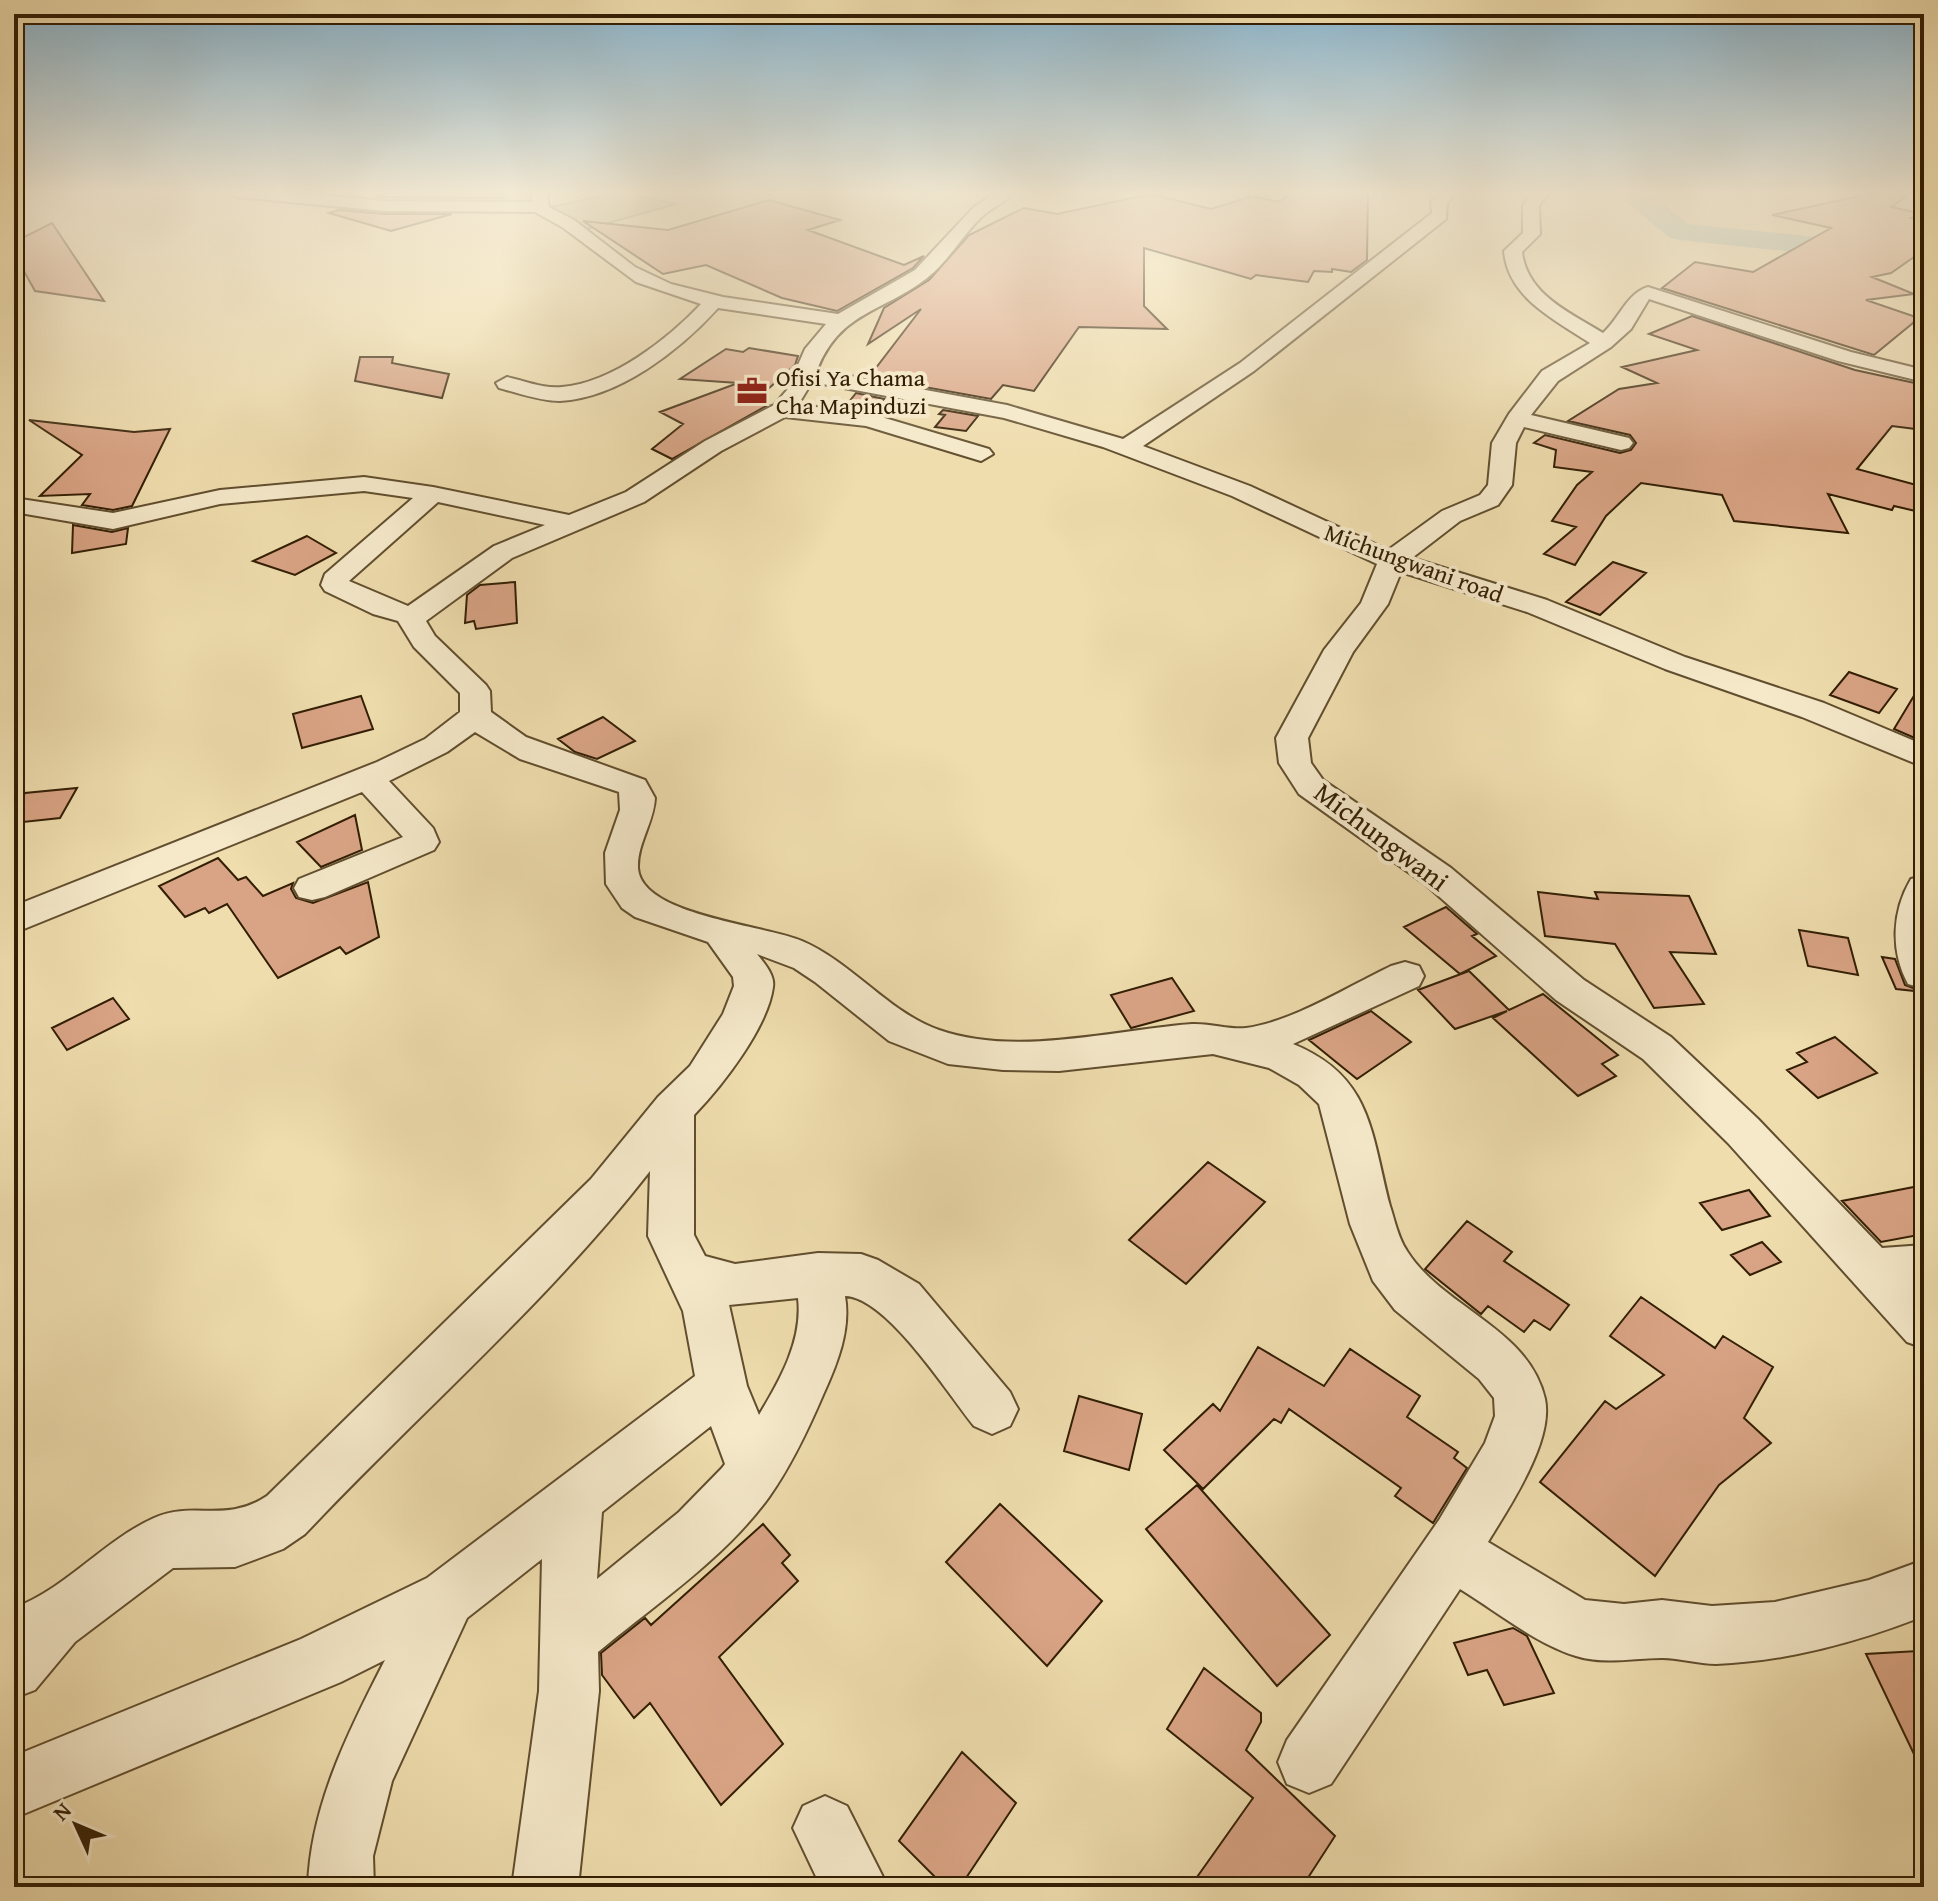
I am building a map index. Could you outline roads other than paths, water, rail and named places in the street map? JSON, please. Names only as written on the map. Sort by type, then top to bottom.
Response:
[{"type":"street","points":[[648,281],[661,287],[715,300],[841,320]]},
{"type":"street","points":[[909,281],[841,320],[815,349],[797,392],[782,410],[713,446],[635,497],[503,552],[412,621],[424,641],[475,691],[476,714],[483,724],[534,753],[631,785],[639,799],[619,861],[621,879],[629,892],[652,909],[807,958],[847,982],[900,1031],[942,1047],[1015,1055],[1099,1053],[1199,1038],[1241,1045],[1296,1064],[1331,1086],[1343,1115],[1381,1253],[1410,1294],[1496,1365],[1515,1385],[1522,1410],[1518,1432],[1451,1552],[1309,1762]]},
{"type":"street","points":[[1126,447],[1247,367],[1354,281]]},
{"type":"street","points":[[1526,281],[1534,298],[1547,307],[1614,334]]},
{"type":"street","points":[[1392,560],[1451,516],[1478,506],[1496,492],[1504,443],[1517,419],[1550,376],[1614,334],[1641,296],[1648,293],[1832,353],[1924,376]]},
{"type":"street","points":[[507,383],[558,394],[577,391],[660,349],[701,317],[715,300]]},
{"type":"street","name":"Michungwani road","points":[[804,374],[1007,412],[1126,447],[1241,491],[1357,548],[1537,606],[1675,663],[1744,683],[1924,757]]},
{"type":"street","points":[[782,410],[868,420],[981,454]]},
{"type":"street","points":[[1517,419],[1621,443]]},
{"type":"street","points":[[14,505],[113,521],[220,497],[364,484],[433,494],[569,523]]},
{"type":"street","points":[[414,617],[347,594],[335,585],[335,580],[433,494]]},
{"type":"street","name":"Michungwani","points":[[1392,560],[1374,604],[1339,650],[1292,738],[1295,763],[1311,787],[1438,876],[1517,948],[1570,990],[1657,1048],[1743,1131],[1924,1326]]},
{"type":"street","points":[[14,920],[120,881],[367,777],[440,742],[476,714]]},
{"type":"street","points":[[312,888],[422,842],[421,836],[367,777]]},
{"type":"street","points":[[1922,974],[1912,925],[1924,888]]},
{"type":"street","points":[[14,1669],[36,1628],[153,1548],[172,1538],[235,1539],[264,1530],[286,1515],[373,1425],[534,1269],[607,1192],[673,1109],[705,1077],[742,1018],[754,986],[747,965],[720,931]]},
{"type":"street","points":[[1241,1045],[1296,1028],[1405,976]]},
{"type":"street","points":[[673,1109],[668,1223],[678,1255],[707,1310],[722,1386],[752,1460],[753,1468],[747,1482]]},
{"type":"street","points":[[1872,1269],[1924,1266]]},
{"type":"street","points":[[687,1273],[735,1285],[818,1274],[861,1275],[902,1299],[992,1409]]},
{"type":"street","points":[[571,1637],[716,1515],[747,1482],[776,1440],[814,1350],[823,1313],[818,1274]]},
{"type":"street","points":[[14,1787],[320,1661],[447,1598],[722,1386]]},
{"type":"street","points":[[545,1887],[563,1753],[571,1637],[569,1573],[576,1497]]},
{"type":"street","points":[[1451,1552],[1578,1628],[1624,1633],[1662,1629],[1712,1635],[1775,1631],[1869,1609],[1924,1588]]},
{"type":"street","points":[[341,1887],[342,1846],[370,1758],[447,1598]]},
{"type":"street","points":[[825,1828],[855,1887]]},
{"type":"place","name":"Ofisi Ya Chama Cha Mapinduzi","points":[[752,391]]}]
